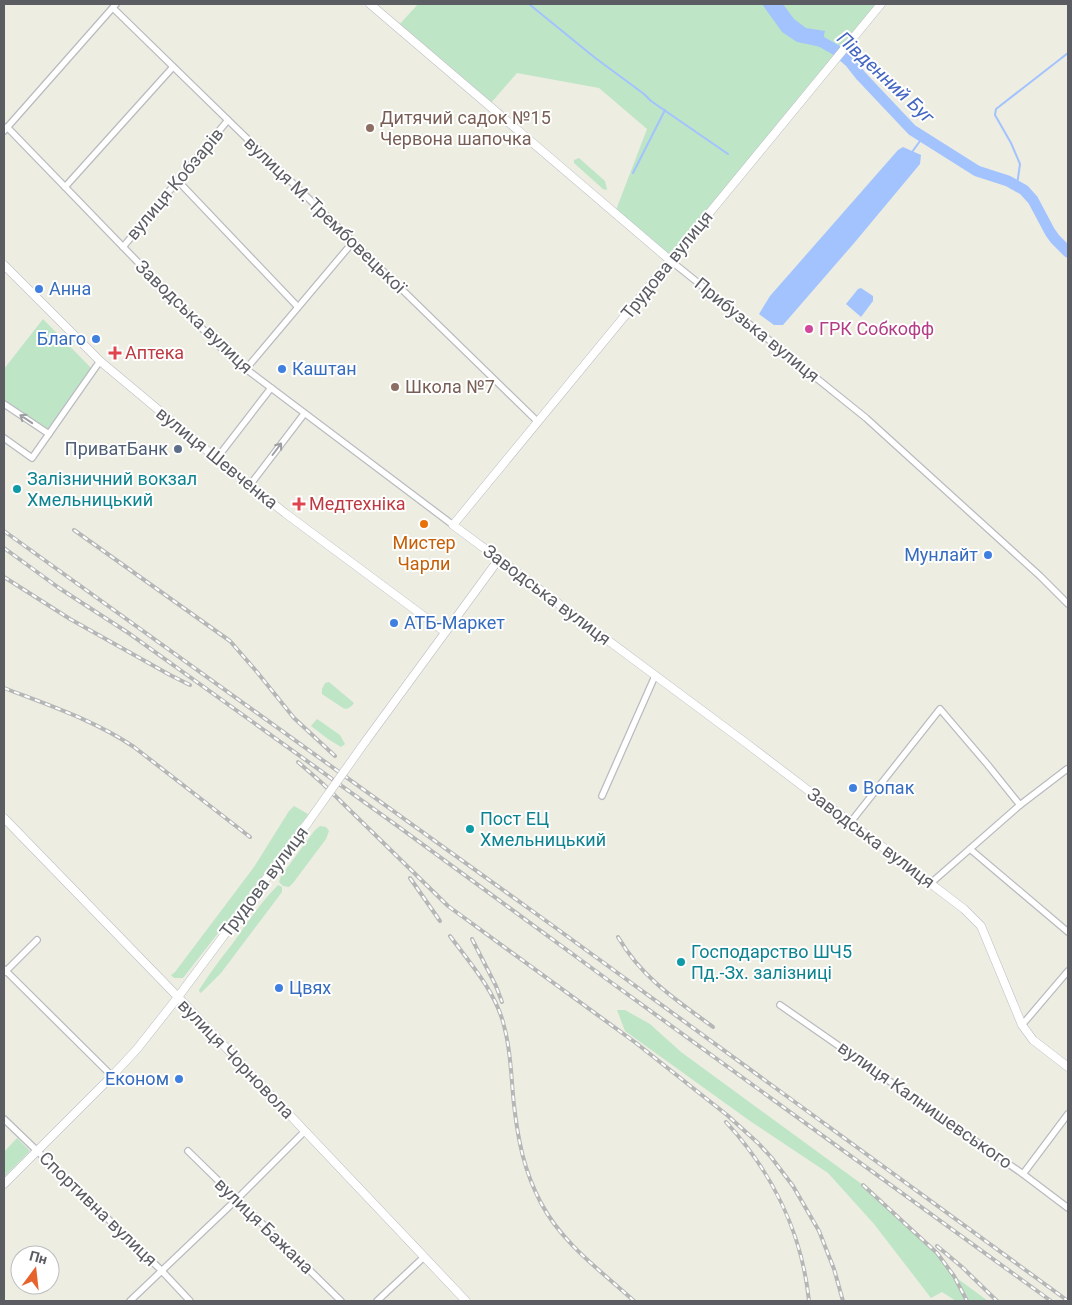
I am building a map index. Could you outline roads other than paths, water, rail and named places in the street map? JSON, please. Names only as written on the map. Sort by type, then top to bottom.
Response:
[{"type":"street","name":"Прибузька вулиця","points":[[370,4],[671,261],[866,418],[1040,576],[1068,604]]},
{"type":"street","name":"Трудова вулиця","points":[[453,526],[881,4]]},
{"type":"street","name":"вулиця М. Трембовецької","points":[[114,6],[173,67],[538,422]]},
{"type":"street","points":[[6,129],[114,6]]},
{"type":"street","points":[[65,187],[173,67]]},
{"type":"street","name":"вулиця Кобзарів","points":[[123,247],[228,120]]},
{"type":"street","name":"Заводська вулиця","points":[[6,129],[220,347],[246,370],[746,743],[964,909],[981,926],[1022,1025],[1033,1040],[1068,1067]]},
{"type":"street","points":[[178,181],[298,307]]},
{"type":"street","points":[[246,370],[353,242]]},
{"type":"street","name":"вулиця Шевченка","points":[[4,265],[100,361],[285,513],[446,632]]},
{"type":"street","points":[[4,438],[32,458],[100,361]]},
{"type":"street","points":[[217,458],[271,388]]},
{"type":"street","points":[[4,404],[49,434]]},
{"type":"street","points":[[250,485],[304,414]]},
{"type":"street","name":"Трудова вулиця","points":[[4,1184],[112,1076],[137,1049],[178,998],[499,559]]},
{"type":"street","points":[[602,796],[656,676]]},
{"type":"street","points":[[850,823],[940,709],[1020,804]]},
{"type":"street","points":[[931,883],[1020,804],[1067,769]]},
{"type":"street","name":"вулиця Чорновола","points":[[4,818],[466,1301]]},
{"type":"street","points":[[970,849],[1068,932]]},
{"type":"street","points":[[37,940],[4,971],[112,1076]]},
{"type":"street","points":[[1022,1025],[1068,972]]},
{"type":"street","name":"вулиця Калнишевського","points":[[780,1004],[1023,1174],[1068,1208]]},
{"type":"street","points":[[1023,1174],[1068,1114]]},
{"type":"street","name":"Спортивна вулиця","points":[[4,1119],[162,1270],[190,1301]]},
{"type":"street","points":[[130,1301],[305,1131]]},
{"type":"street","name":"вулиця Бажана","points":[[188,1151],[341,1301]]},
{"type":"street","points":[[377,1301],[424,1257]]},
{"type":"water","points":[[762,4],[783,4],[794,19],[806,28],[825,31],[821,47],[797,42],[782,32]]},
{"type":"water","points":[[903,147],[921,155],[920,164],[855,242],[783,325],[774,325],[759,314],[770,296],[898,150]]},
{"type":"water","points":[[861,288],[873,296],[873,301],[861,317],[846,304],[858,289]]},
{"type":"waterway","points":[[529,4],[651,101],[728,154]]},
{"type":"waterway","name":"Південний Буг","points":[[809,37],[836,50],[850,62],[912,130],[977,171],[1008,181],[1024,190],[1033,200],[1050,232],[1068,252]]},
{"type":"waterway","points":[[1017,185],[1020,164],[1011,143],[995,115],[996,109],[1068,53]]},
{"type":"waterway","points":[[633,173],[665,110]]},
{"type":"waterway","points":[[912,152],[923,137]]},
{"type":"railway","points":[[74,530],[230,641],[294,718],[335,756]]},
{"type":"railway","points":[[4,531],[549,923],[1068,1301]]},
{"type":"railway","points":[[4,548],[59,588],[130,634],[399,827],[1051,1301]]},
{"type":"railway","points":[[4,577],[70,619],[190,685]]},
{"type":"railway","points":[[4,688],[70,714],[119,737],[250,837]]},
{"type":"railway","points":[[298,762],[448,906],[636,1043],[727,1115],[758,1143],[793,1186],[819,1231],[834,1269],[843,1301]]},
{"type":"railway","points":[[410,878],[440,921]]},
{"type":"railway","points":[[450,936],[488,988],[499,1010],[506,1032],[520,1143],[530,1179],[541,1203],[571,1244],[634,1301]]},
{"type":"railway","points":[[618,937],[627,952],[649,976],[713,1027]]},
{"type":"railway","points":[[472,939],[502,1002]]},
{"type":"railway","points":[[726,1122],[757,1162],[771,1183],[782,1205],[800,1251],[809,1301]]},
{"type":"railway","points":[[863,1185],[937,1253],[954,1276],[967,1301]]},
{"type":"railway","points":[[937,1246],[997,1301]]},
{"type":"place","name":"Дитячий садок №15 Червона шапочка","points":[[370,128]]},
{"type":"place","name":"Анна","points":[[39,289]]},
{"type":"place","name":"ГРК Собкофф","points":[[809,329]]},
{"type":"place","name":"Благо","points":[[96,339]]},
{"type":"place","name":"Аптека","points":[[115,353]]},
{"type":"place","name":"Каштан","points":[[282,369]]},
{"type":"place","name":"Школа №7","points":[[395,387]]},
{"type":"place","name":"ПриватБанк","points":[[178,449]]},
{"type":"place","name":"Залізничний вокзал Хмельницький","points":[[17,489]]},
{"type":"place","name":"Медтехніка","points":[[299,504]]},
{"type":"place","name":"Мистер Чарли","points":[[424,524]]},
{"type":"place","name":"Мунлайт","points":[[988,555]]},
{"type":"place","name":"АТБ-Маркет","points":[[394,623]]},
{"type":"place","name":"Вопак","points":[[853,788]]},
{"type":"place","name":"Пост ЕЦ Хмельницький","points":[[470,829]]},
{"type":"place","name":"Господарство ШЧ5 Пд.-Зх. залізниці","points":[[681,962]]},
{"type":"place","name":"Цвях","points":[[279,988]]},
{"type":"place","name":"Економ","points":[[179,1079]]}]
